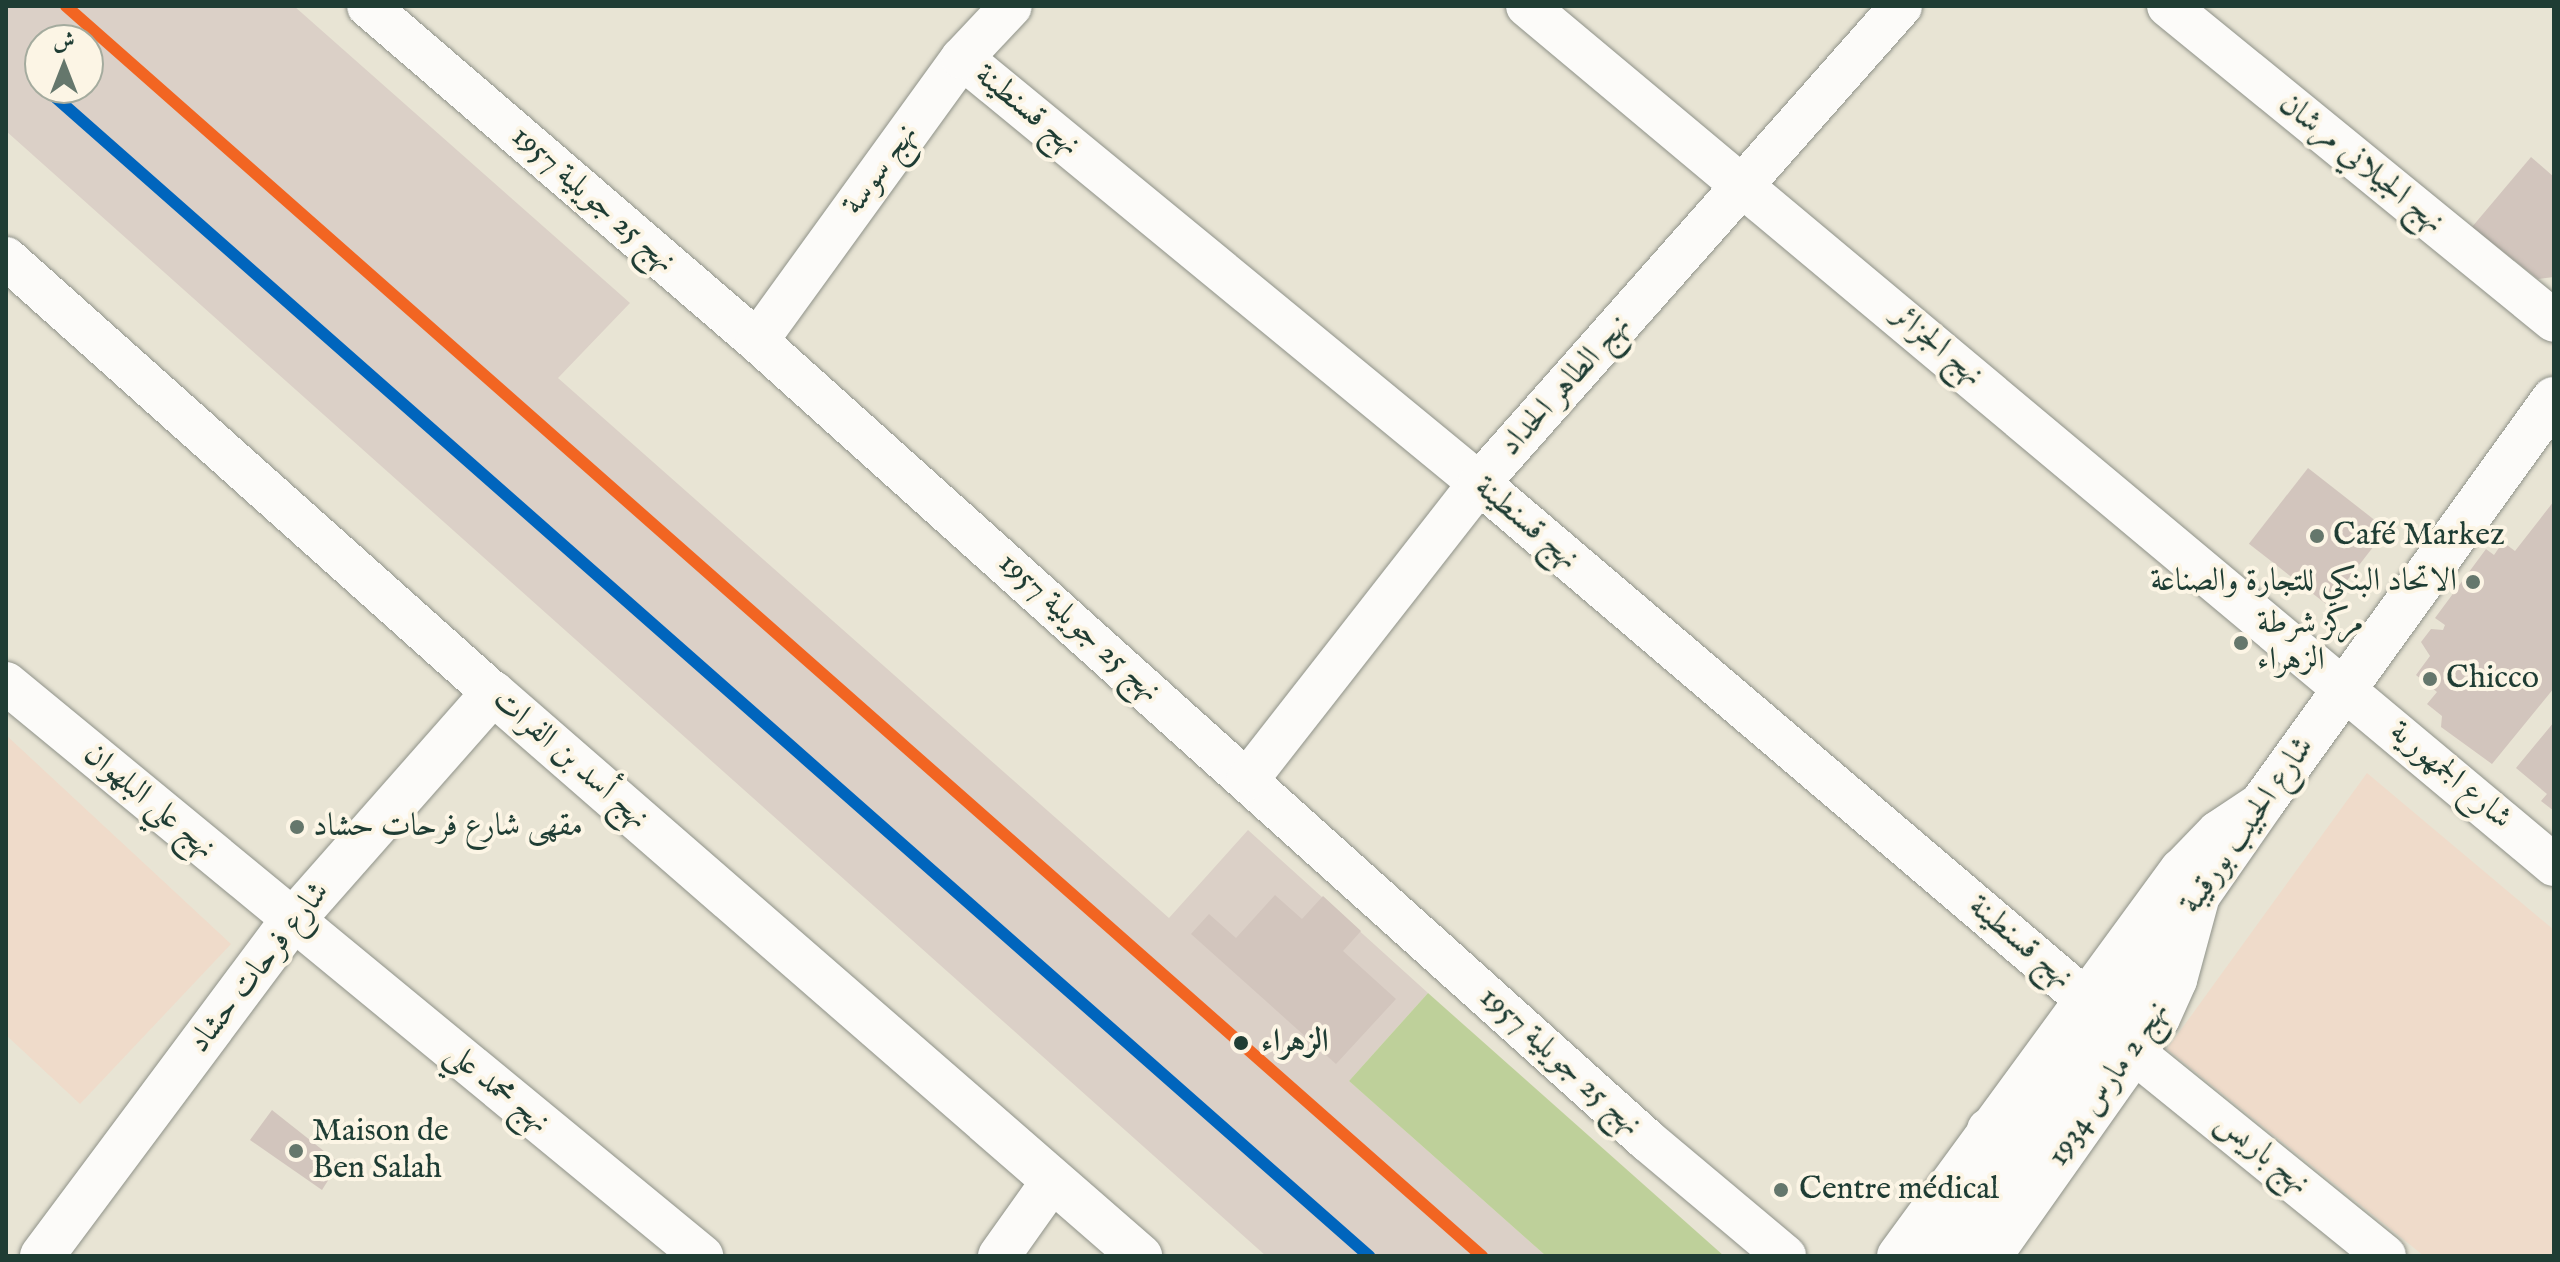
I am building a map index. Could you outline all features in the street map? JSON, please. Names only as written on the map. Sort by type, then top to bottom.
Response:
[{"type":"main road","name":"شارع الحبيب بورقيبة","points":[[1947,1256],[2005,1142],[2198,899],[2263,802],[2554,399]]},
{"type":"main road","name":"شارع فرحات حشاد","points":[[42,1256],[292,921],[493,693]]},
{"type":"main road","name":"نهج أسد بن الفرات","points":[[493,693],[1140,1256]]},
{"type":"street","name":"نهج 25 جويلية 1957","points":[[368,6],[757,341],[1648,1141],[1785,1256]]},
{"type":"street","name":"نهج سوسة","points":[[757,341],[962,58],[1011,6]]},
{"type":"street","name":"نهج الجزائر","points":[[1527,6],[2345,687]]},
{"type":"street","name":"نهج الطاهر الحداد","points":[[1248,779],[1479,483],[1901,6]]},
{"type":"street","name":"نهج الجيلاني مرشان","points":[[2168,6],[2554,321]]},
{"type":"street","name":"نهج قسنطينة","points":[[962,58],[1479,483],[2084,998]]},
{"type":"street","name":"نهج أسد بن الفرات","points":[[6,258],[493,693]]},
{"type":"street","name":"نهج علي البلهوان","points":[[6,683],[292,921]]},
{"type":"street","name":"شارع الجمهورية","points":[[2345,687],[2554,865]]},
{"type":"street","points":[[1898,1256],[2005,1142],[2084,998],[2198,850],[2263,802]]},
{"type":"street","name":"نهج 2 مارس 1934","points":[[1991,1256],[2137,1055],[2176,980],[2198,899]]},
{"type":"street","name":"نهج محمد علي","points":[[292,921],[702,1256]]},
{"type":"street","name":"نهج باريس","points":[[2137,1055],[2385,1256]]},
{"type":"street","points":[[999,1256],[1053,1180]]},
{"type":"shaded area","points":[[6,6],[294,6],[630,303],[558,378],[1169,918],[1248,830],[1428,993],[1349,1081],[1546,1256],[1266,1256],[6,131]]},
{"type":"shaded area","points":[[6,735],[231,944],[80,1104],[6,1035]]},
{"type":"shaded area","points":[[2367,773],[2554,930],[2554,1256],[2424,1256],[2167,1049]]},
{"type":"green space","points":[[1428,993],[1724,1256],[1546,1256],[1349,1081]]},
{"type":"building","points":[[2531,157],[2554,177],[2554,277],[2538,279],[2472,227]]},
{"type":"building","name":"Café Markez","points":[[2308,468],[2387,530],[2328,605],[2249,544]]},
{"type":"building","points":[[2554,501],[2554,688],[2492,764],[2441,727],[2442,716],[2427,704],[2437,692],[2416,675],[2430,656],[2421,642],[2431,629],[2443,630],[2445,625],[2435,618],[2486,549],[2494,555],[2503,542],[2515,551]]},
{"type":"building","points":[[2554,722],[2554,811],[2541,801],[2547,794],[2516,768]]},
{"type":"building","name":"الزهراء","points":[[1275,895],[1302,919],[1323,896],[1361,931],[1343,951],[1396,999],[1336,1064],[1191,934],[1209,914],[1236,938]]},
{"type":"building","name":"Maison de Ben Salah","points":[[272,1110],[339,1163],[322,1190],[250,1140]]},
{"type":"transit line","points":[[66,6],[1482,1256]]},
{"type":"transit line","points":[[63,104],[1369,1256]]},
{"type":"place","name":"Café Markez","points":[[2317,536]]},
{"type":"place","name":"الاتحاد البنكي للتجارة والصناعة","points":[[2473,582]]},
{"type":"place","name":"مركز شرطة الزهراء","points":[[2241,643]]},
{"type":"place","name":"Chicco","points":[[2430,679]]},
{"type":"place","name":"مقهى شارع فرحات حشاد","points":[[297,827]]},
{"type":"place","name":"الزهراء","points":[[1241,1043]]},
{"type":"place","name":"Maison de Ben Salah","points":[[296,1151]]},
{"type":"place","name":"Centre médical","points":[[1781,1190]]}]
